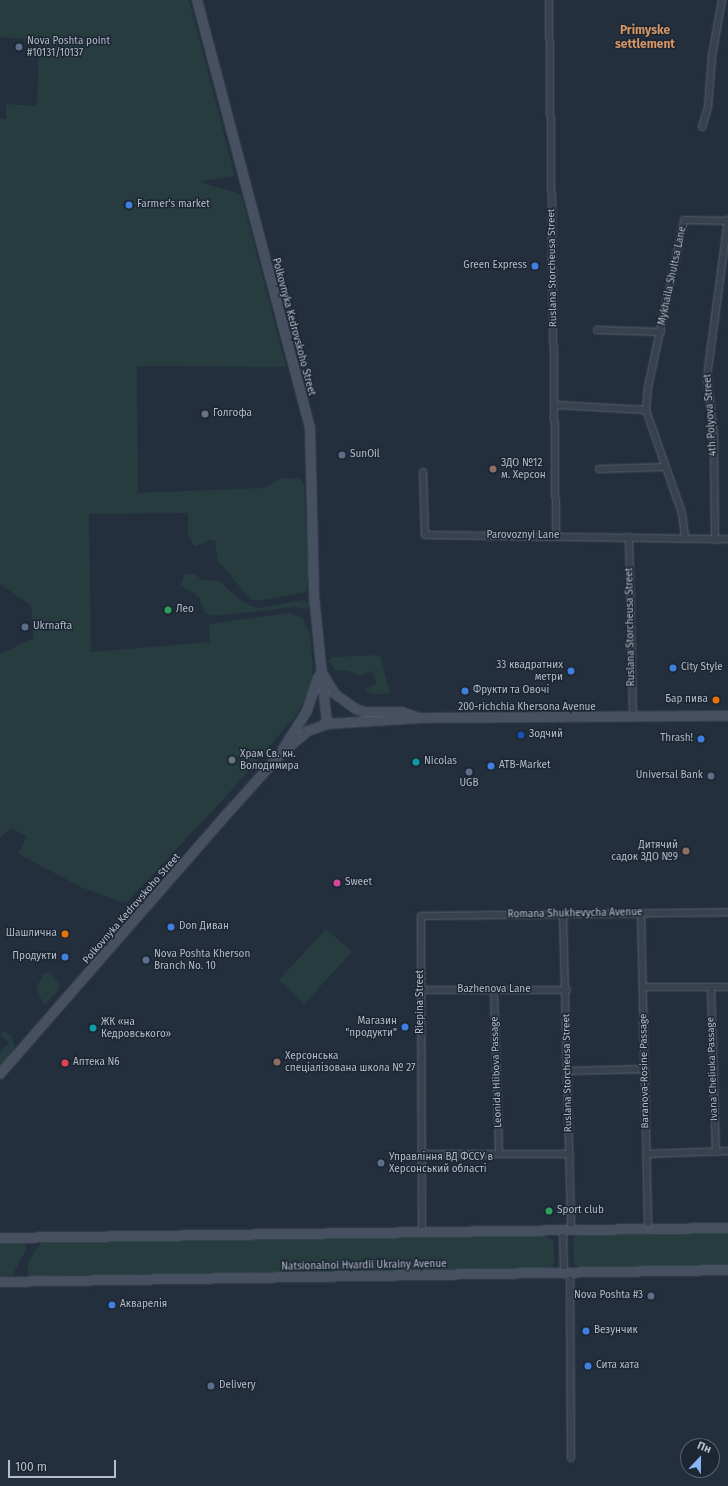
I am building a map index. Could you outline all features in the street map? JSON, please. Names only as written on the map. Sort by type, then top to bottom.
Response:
[{"type":"street","name":"Polkovnyka Kedrovskoho Street","points":[[0,1074],[279,756],[308,731],[327,724],[319,666],[312,559],[310,427],[197,0]]},
{"type":"street","name":"Ruslana Storcheusa Street","points":[[549,0],[556,405],[556,536]]},
{"type":"street","points":[[702,127],[708,107],[712,56],[722,0]]},
{"type":"street","name":"Mykhaila Shultsa Lane","points":[[684,537],[682,513],[646,410],[648,386],[661,332],[684,220],[728,220]]},
{"type":"street","name":"4th Polyova Street","points":[[716,540],[714,436],[707,377],[728,220]]},
{"type":"street","name":"Mykhaila Shultsa Lane","points":[[597,330],[661,332]]},
{"type":"street","points":[[556,405],[646,410]]},
{"type":"street","points":[[599,469],[665,467]]},
{"type":"street","name":"Parovoznyi Lane","points":[[423,472],[425,535],[684,537],[716,540],[728,539]]},
{"type":"street","name":"Ruslana Storcheusa Street","points":[[630,537],[633,717]]},
{"type":"street","name":"Polkovnyka Kedrovskoho Street","points":[[319,666],[335,694],[356,709],[365,712],[402,712],[421,718]]},
{"type":"street","name":"Polkovnyka Kedrovskoho Street","points":[[279,756],[307,711],[317,683],[319,666]]},
{"type":"street","name":"200-richchia Khersona Avenue","points":[[327,724],[421,718],[728,716]]},
{"type":"street","name":"Romana Shukhevycha Avenue","points":[[421,916],[728,912]]},
{"type":"street","name":"Baranova-Rosine Passage","points":[[641,913],[648,1229]]},
{"type":"street","name":"Ruslana Storcheusa Street","points":[[563,915],[567,990],[570,1154],[567,1273]]},
{"type":"street","name":"Riepina Street","points":[[421,916],[422,1232]]},
{"type":"street","points":[[643,987],[728,986]]},
{"type":"street","name":"Ivana Cheliuka Passage","points":[[711,987],[716,1152]]},
{"type":"street","name":"Bazhenova Lane","points":[[421,990],[567,990]]},
{"type":"street","name":"Leonida Hlibova Passage","points":[[494,990],[499,1154]]},
{"type":"street","points":[[568,1071],[645,1069]]},
{"type":"street","points":[[647,1154],[728,1151]]},
{"type":"street","points":[[422,1154],[570,1154]]},
{"type":"street","points":[[0,1238],[728,1228]]},
{"type":"street","name":"Natsionalnoi Hvardii Ukrainy Avenue","points":[[0,1282],[728,1270]]},
{"type":"street","points":[[567,1273],[571,1458]]},
{"type":"green space","points":[[0,0],[189,0],[235,176],[201,181],[202,183],[241,194],[286,367],[137,366],[138,493],[265,488],[281,478],[300,479],[304,484],[309,575],[306,592],[265,600],[251,600],[218,561],[215,541],[210,540],[194,547],[188,534],[188,513],[89,514],[91,652],[210,642],[209,624],[289,613],[303,618],[310,634],[313,666],[310,687],[298,713],[229,793],[126,903],[83,888],[18,854],[27,836],[11,828],[0,838],[0,654],[34,638],[31,605],[0,584],[0,118],[6,119],[6,104],[37,106],[39,40],[0,37]]},
{"type":"green space","points":[[184,574],[195,574],[202,580],[220,581],[236,597],[250,606],[259,608],[303,600],[310,605],[307,609],[294,607],[215,616],[205,614],[199,597],[181,585]]},
{"type":"green space","points":[[380,655],[390,693],[372,695],[365,690],[376,683],[372,671],[358,676],[348,670],[336,671],[328,661],[332,657]]},
{"type":"green space","points":[[326,929],[352,952],[304,1004],[279,980]]},
{"type":"green space","points":[[50,972],[60,984],[58,991],[44,1005],[36,988],[44,973]]},
{"type":"green space","points":[[4,1031],[12,1036],[15,1048],[0,1067],[0,1053],[9,1043],[1,1035]]},
{"type":"green space","points":[[728,1232],[728,1267],[580,1269],[574,1264],[573,1238],[579,1234]]},
{"type":"green space","points":[[544,1234],[553,1241],[555,1262],[552,1267],[546,1269],[28,1276],[28,1262],[43,1240]]},
{"type":"green space","points":[[0,1241],[26,1241],[26,1250],[12,1276],[0,1277]]},
{"type":"place","name":"Nova Poshta point #10131/10137","points":[[19,47]]},
{"type":"place","name":"Farmer's market","points":[[129,205]]},
{"type":"place","name":"Green Express","points":[[535,266]]},
{"type":"place","name":"Голгофа","points":[[205,414]]},
{"type":"place","name":"SunOil","points":[[342,455]]},
{"type":"place","name":"ЗДО №12 м. Херсон","points":[[493,469]]},
{"type":"place","name":"Лео","points":[[168,610]]},
{"type":"place","name":"Ukrnafta","points":[[25,627]]},
{"type":"place","name":"City Style","points":[[673,668]]},
{"type":"place","name":"33 квадратних метри","points":[[571,671]]},
{"type":"place","name":"Фрукти та Овочі","points":[[465,691]]},
{"type":"place","name":"Бар пива","points":[[716,700]]},
{"type":"place","name":"Зодчий","points":[[521,735]]},
{"type":"place","name":"Thrash!","points":[[701,739]]},
{"type":"place","name":"Храм Св. кн. Володимира","points":[[232,760]]},
{"type":"place","name":"Nicolas","points":[[416,762]]},
{"type":"place","name":"ATB-Market","points":[[491,766]]},
{"type":"place","name":"UGB","points":[[469,772]]},
{"type":"place","name":"Universal Bank","points":[[711,776]]},
{"type":"place","name":"Дитячий садок ЗДО №9","points":[[686,851]]},
{"type":"place","name":"Sweet","points":[[337,883]]},
{"type":"place","name":"Don Диван","points":[[171,927]]},
{"type":"place","name":"Шашлична","points":[[65,934]]},
{"type":"place","name":"Продукти","points":[[65,957]]},
{"type":"place","name":"Nova Poshta Kherson Branch No. 10","points":[[146,960]]},
{"type":"place","name":"Магазин \"продукти\"","points":[[405,1027]]},
{"type":"place","name":"ЖК «на Кедровського»","points":[[93,1028]]},
{"type":"place","name":"Херсонська спеціалізована школа № 27","points":[[277,1062]]},
{"type":"place","name":"Аптека N6","points":[[65,1063]]},
{"type":"place","name":"Управління ВД ФССУ в Херсонський області","points":[[381,1163]]},
{"type":"place","name":"Sport club","points":[[549,1211]]},
{"type":"place","name":"Nova Poshta #3","points":[[651,1296]]},
{"type":"place","name":"Акварелія","points":[[112,1305]]},
{"type":"place","name":"Везунчик","points":[[586,1331]]},
{"type":"place","name":"Сита хата","points":[[588,1366]]},
{"type":"place","name":"Delivery","points":[[211,1386]]},
{"type":"district","name":"Primyske settlement","points":[[645,38]]}]
